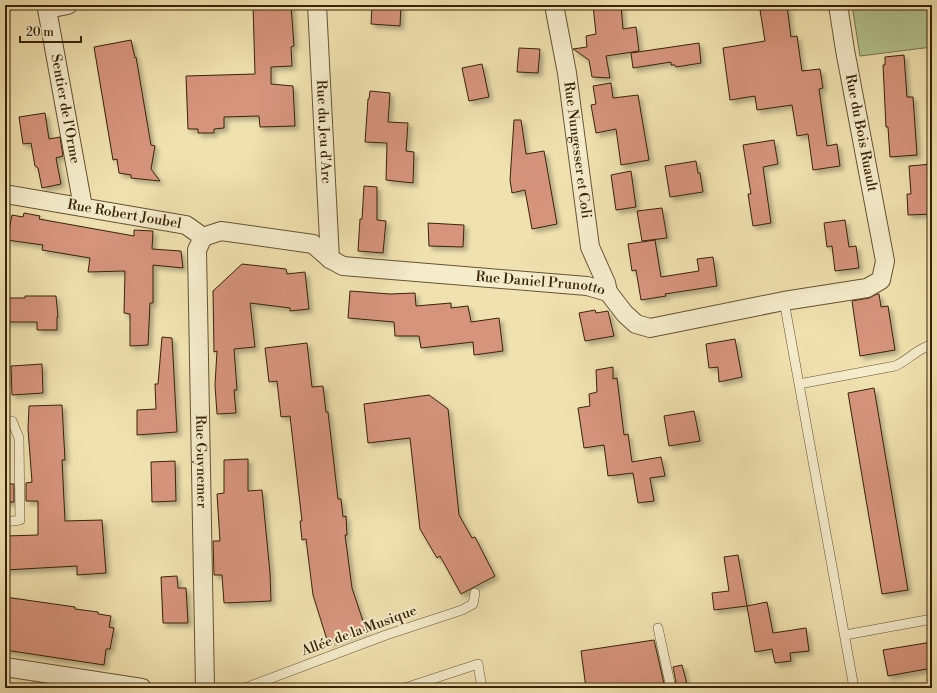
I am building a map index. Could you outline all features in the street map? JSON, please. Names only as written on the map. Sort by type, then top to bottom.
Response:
[{"type":"street","name":"Sentier de l'Orme","points":[[68,5],[47,9],[83,207]]},
{"type":"street","name":"Rue du Jeu d'Arc","points":[[317,5],[330,259]]},
{"type":"street","name":"Rue Nungesser et Coli","points":[[554,5],[566,73],[590,247],[606,283],[608,292]]},
{"type":"street","name":"Rue du Bois Ruault","points":[[838,5],[845,50],[886,262]]},
{"type":"street","name":"Rue Robert Joubel","points":[[5,194],[186,224],[203,236]]},
{"type":"street","points":[[203,236],[221,231],[313,244],[330,259]]},
{"type":"street","name":"Rue Guynemer","points":[[203,236],[197,250],[204,688]]},
{"type":"street","name":"Rue Daniel Prunotto","points":[[330,259],[343,266],[587,286],[608,292],[625,314],[636,324],[650,328],[784,301],[867,288],[881,280],[886,262]]},
{"type":"street","points":[[5,667],[142,688]]},
{"type":"lane","points":[[784,301],[854,688]]},
{"type":"lane","points":[[800,384],[895,366],[924,346],[932,345]]},
{"type":"lane","points":[[5,522],[20,520],[19,438],[12,421]]},
{"type":"lane","name":"Allée de la Musique","points":[[244,688],[386,635],[462,610],[473,604],[475,593]]},
{"type":"lane","points":[[845,635],[932,619]]},
{"type":"lane","points":[[658,628],[671,688]]},
{"type":"lane","points":[[405,688],[420,686],[478,664],[482,688]]},
{"type":"green space","points":[[852,5],[932,5],[932,47],[860,56]]},
{"type":"building","points":[[253,5],[291,5],[294,46],[291,47],[292,66],[271,67],[271,84],[293,86],[295,126],[260,127],[259,116],[224,117],[224,128],[214,129],[214,133],[198,133],[198,129],[188,129],[186,76],[255,74]]},
{"type":"building","points":[[372,5],[401,5],[400,26],[371,24]]},
{"type":"building","points":[[593,5],[621,5],[623,29],[636,27],[639,51],[606,56],[610,78],[592,77],[589,60],[573,49],[587,47],[586,36],[596,34]]},
{"type":"building","points":[[787,6],[791,37],[797,36],[802,71],[820,69],[823,88],[819,89],[827,146],[837,144],[840,166],[813,170],[808,134],[797,136],[792,105],[757,110],[755,96],[730,100],[723,48],[765,41],[760,10]]},
{"type":"building","points":[[131,40],[135,58],[136,57],[151,145],[155,146],[151,169],[160,181],[131,178],[131,175],[119,173],[117,159],[113,160],[94,47]]},
{"type":"building","points":[[699,43],[701,63],[676,67],[675,65],[671,65],[671,62],[633,68],[631,53]]},
{"type":"building","points":[[519,48],[540,49],[538,73],[517,72]]},
{"type":"building","points":[[904,55],[907,97],[913,97],[917,155],[890,157],[888,127],[886,127],[883,65],[885,65],[885,57]]},
{"type":"building","points":[[482,64],[489,97],[469,101],[462,68]]},
{"type":"building","points":[[611,83],[613,98],[638,95],[649,160],[621,165],[616,129],[596,133],[591,105],[596,104],[593,86]]},
{"type":"building","points":[[370,91],[390,93],[388,122],[408,123],[406,151],[414,152],[413,183],[386,180],[387,143],[365,142],[368,99]]},
{"type":"building","points":[[45,113],[49,139],[60,137],[63,156],[56,158],[61,184],[42,188],[38,168],[35,166],[31,143],[23,144],[19,117]]},
{"type":"building","points":[[514,120],[521,120],[526,154],[544,151],[557,224],[532,229],[525,190],[512,193],[510,180]]},
{"type":"building","points":[[774,140],[778,164],[763,167],[771,223],[753,226],[748,194],[751,194],[743,145]]},
{"type":"building","points":[[696,161],[698,173],[700,173],[703,192],[670,197],[665,166]]},
{"type":"building","points":[[932,164],[932,214],[908,215],[907,194],[911,194],[909,166]]},
{"type":"building","points":[[631,171],[636,207],[616,210],[611,175]]},
{"type":"building","points":[[364,186],[377,187],[377,220],[386,221],[383,253],[358,251]]},
{"type":"building","points":[[662,208],[667,238],[642,241],[637,211]]},
{"type":"building","points":[[24,213],[40,216],[39,219],[134,236],[134,230],[153,231],[152,249],[181,251],[183,268],[153,265],[153,303],[150,303],[148,345],[130,346],[130,314],[124,313],[125,271],[88,272],[90,258],[42,250],[43,245],[7,240],[12,215],[23,217]]},
{"type":"building","points":[[845,220],[849,247],[856,246],[859,268],[835,271],[832,246],[827,247],[824,223]]},
{"type":"building","points":[[428,223],[464,225],[463,247],[429,246]]},
{"type":"building","points":[[655,240],[661,277],[699,271],[697,259],[713,257],[717,286],[665,294],[666,296],[641,300],[636,270],[632,271],[628,244]]},
{"type":"building","points":[[242,264],[286,269],[287,274],[305,272],[309,309],[290,311],[290,308],[250,303],[255,347],[234,349],[237,390],[234,390],[236,413],[217,414],[215,385],[217,351],[214,352],[213,291]]},
{"type":"building","points":[[350,291],[390,294],[415,293],[416,306],[451,303],[451,308],[468,306],[471,322],[499,318],[503,351],[474,355],[473,342],[421,348],[419,336],[395,336],[394,322],[348,318]]},
{"type":"building","points":[[879,294],[881,307],[888,306],[895,350],[860,356],[852,301],[869,298]]},
{"type":"building","points":[[25,296],[56,296],[58,317],[57,330],[37,330],[37,322],[5,322],[5,298],[25,298]]},
{"type":"building","points":[[595,310],[596,313],[608,311],[614,336],[585,341],[579,313]]},
{"type":"building","points":[[162,337],[172,338],[177,432],[137,435],[137,410],[156,409],[155,384],[158,384]]},
{"type":"building","points":[[735,339],[742,377],[719,382],[718,367],[709,368],[706,344]]},
{"type":"building","points":[[307,343],[312,387],[323,386],[326,412],[328,412],[338,499],[341,499],[343,517],[346,516],[347,535],[345,535],[352,588],[366,630],[328,643],[313,595],[306,539],[302,540],[300,521],[302,521],[290,416],[281,417],[277,381],[269,382],[265,348]]},
{"type":"building","points":[[42,364],[43,393],[12,395],[11,366]]},
{"type":"building","points":[[613,367],[613,379],[617,378],[624,435],[628,434],[632,462],[661,457],[665,476],[650,478],[654,501],[638,503],[633,473],[608,476],[604,445],[584,448],[578,408],[590,406],[589,394],[597,392],[596,370]]},
{"type":"building","points":[[874,388],[908,590],[882,594],[848,393]]},
{"type":"building","points":[[429,395],[448,409],[459,515],[472,538],[475,537],[495,576],[461,594],[440,556],[437,558],[420,529],[410,438],[368,443],[364,404]]},
{"type":"building","points":[[62,405],[65,460],[62,460],[65,521],[102,520],[106,573],[77,575],[77,566],[5,570],[5,536],[38,535],[38,501],[26,501],[26,483],[32,482],[28,429],[29,406]]},
{"type":"building","points":[[694,411],[700,441],[669,446],[664,416]]},
{"type":"building","points":[[248,459],[248,491],[262,490],[270,573],[271,601],[224,603],[222,575],[214,575],[213,541],[220,541],[217,494],[224,493],[224,460]]},
{"type":"building","points":[[175,461],[176,501],[152,502],[151,462]]},
{"type":"building","points":[[5,484],[14,484],[14,502],[5,502]]},
{"type":"building","points":[[738,555],[747,606],[714,610],[712,593],[729,591],[724,557]]},
{"type":"building","points":[[177,576],[178,588],[186,588],[188,623],[163,623],[161,577]]},
{"type":"building","points":[[5,597],[75,607],[75,609],[98,612],[98,614],[111,616],[109,627],[114,628],[110,649],[106,649],[104,665],[5,650]]},
{"type":"building","points":[[767,602],[773,633],[806,628],[809,651],[790,653],[791,661],[775,663],[772,649],[755,652],[747,606]]},
{"type":"building","points":[[654,640],[665,688],[586,688],[581,651]]},
{"type":"building","points":[[932,642],[932,668],[888,676],[883,650]]},
{"type":"building","points":[[682,665],[688,688],[677,688],[673,667]]}]
